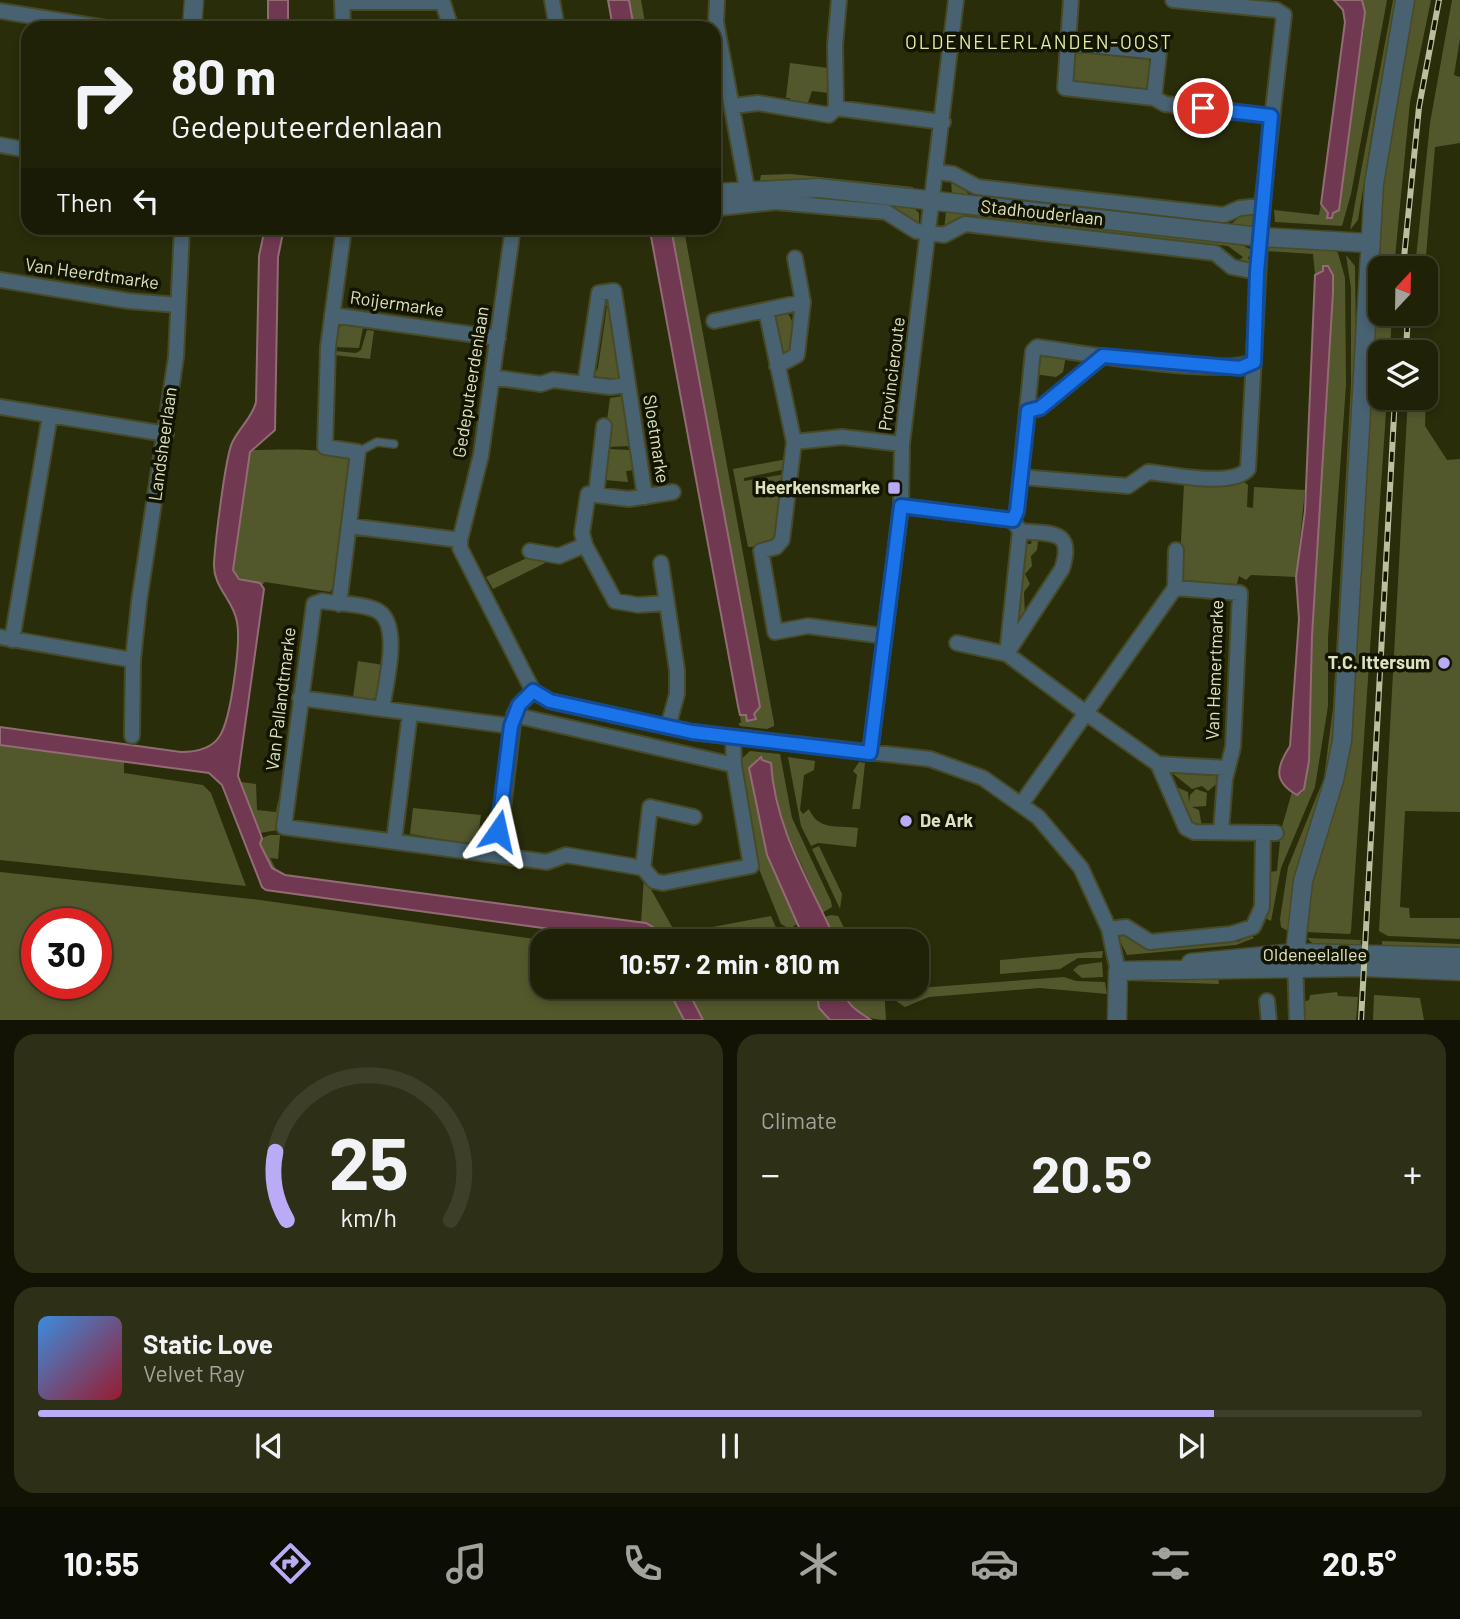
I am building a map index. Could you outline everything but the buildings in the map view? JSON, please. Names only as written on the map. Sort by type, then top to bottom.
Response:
[{"type":"street","points":[[192,21],[194,0]]},
{"type":"street","points":[[552,0],[556,21]]},
{"type":"street","points":[[716,21],[717,0]]},
{"type":"street","points":[[733,106],[758,103],[829,115],[836,108],[835,45],[839,0]]},
{"type":"street","name":"Provincieroute","points":[[870,753],[901,506],[902,443],[930,233],[956,0]]},
{"type":"street","points":[[1071,0],[1065,88],[1154,98],[1165,104],[1271,116]]},
{"type":"street","points":[[1021,477],[1128,486],[1148,472],[1207,479],[1244,474],[1248,469],[1262,206],[1284,15],[1276,10],[1173,0]]},
{"type":"street","points":[[1297,1020],[1295,961],[1303,881],[1335,780],[1343,732],[1369,243],[1385,106],[1405,0]]},
{"type":"street","points":[[343,21],[342,1],[442,1],[449,21]]},
{"type":"street","points":[[0,11],[62,21]]},
{"type":"street","points":[[1067,43],[1159,52],[1154,98]]},
{"type":"street","points":[[721,47],[747,189]]},
{"type":"street","points":[[836,108],[943,122]]},
{"type":"street","points":[[0,145],[21,149]]},
{"type":"street","name":"Stadhouderlaan","points":[[937,172],[953,174],[977,187],[1224,215],[1240,208],[1262,206]]},
{"type":"street","name":"Stadhouderlaan","points":[[721,199],[747,189],[819,188],[1260,237],[1369,243]]},
{"type":"street","name":"Stadhouderlaan","points":[[721,201],[776,202],[886,212],[907,227],[930,233],[951,234],[965,224],[1215,253],[1232,267],[1257,272]]},
{"type":"street","name":"Landsheerlaan","points":[[132,736],[133,660],[139,602],[176,357],[182,235]]},
{"type":"street","points":[[343,235],[331,315],[325,447],[358,452],[339,604],[376,609],[383,615],[392,635],[382,709]]},
{"type":"street","name":"Gedeputeerdenlaan","points":[[460,540],[481,455],[512,235]]},
{"type":"street","points":[[777,366],[797,355],[803,302],[795,258]]},
{"type":"street","name":"Van Heerdtmarke","points":[[0,279],[129,301],[178,305]]},
{"type":"street","name":"Sloetmarke","points":[[585,384],[600,293],[614,291],[645,497]]},
{"type":"street","points":[[713,321],[803,302]]},
{"type":"street","points":[[766,310],[794,442],[782,540],[776,547],[761,551],[775,632],[808,626],[884,636]]},
{"type":"street","name":"Roijermarke","points":[[331,315],[498,338]]},
{"type":"street","points":[[1007,654],[1033,351],[1037,347],[1103,356],[1240,368],[1254,362]]},
{"type":"street","points":[[1028,411],[1040,408],[1103,356]]},
{"type":"street","name":"Sloetmarke","points":[[492,377],[541,384],[553,380],[628,386]]},
{"type":"street","points":[[0,407],[166,434]]},
{"type":"street","points":[[50,415],[6,638],[133,660]]},
{"type":"street","points":[[604,426],[596,495],[588,494],[582,533],[585,545],[615,601],[666,603]]},
{"type":"street","points":[[794,442],[842,437],[902,443]]},
{"type":"street","name":"Sloetmarke","points":[[596,495],[629,499],[673,492]]},
{"type":"street","points":[[901,506],[1017,526],[1059,536],[1065,542],[1067,553],[1062,569],[1007,654]]},
{"type":"street","points":[[349,526],[460,540],[460,548],[533,691],[550,701],[668,727],[733,737],[930,759],[983,778],[1022,803],[1056,834],[1081,868],[1109,929],[1118,971],[1118,1020]]},
{"type":"street","points":[[530,551],[559,556],[585,545]]},
{"type":"street","points":[[1022,803],[1175,588],[1176,550]]},
{"type":"street","points":[[661,563],[677,670],[677,694],[668,727]]},
{"type":"street","name":"Van Hemertmarke","points":[[1175,588],[1240,593],[1233,747],[1227,768],[1222,831]]},
{"type":"street","name":"Van Pallandtmarke","points":[[339,604],[321,601],[314,604],[284,827],[547,862],[566,855],[643,868],[654,881],[663,883],[751,866],[733,765]]},
{"type":"street","points":[[957,643],[1007,654],[1158,764],[1186,828],[1194,832],[1270,833],[1262,907],[1253,927],[1231,934],[1150,942],[1126,926],[1109,929]]},
{"type":"street","points":[[493,853],[503,809],[512,720],[519,705],[533,691]]},
{"type":"street","points":[[300,698],[410,713],[512,720],[733,765],[733,737]]},
{"type":"street","points":[[394,841],[410,713]]},
{"type":"street","points":[[1158,764],[1227,768]]},
{"type":"street","points":[[643,868],[650,807],[694,817]]},
{"type":"street","name":"Oldeneelallee","points":[[1118,971],[1171,968],[1203,960],[1460,957]]},
{"type":"street","name":"Oldeneelallee","points":[[1295,961],[1460,971]]},
{"type":"street","points":[[1267,1001],[1269,1020]]},
{"type":"lane","points":[[358,452],[377,442],[394,444]]},
{"type":"green space","points":[[629,0],[641,0],[645,21],[633,21]]},
{"type":"green space","points":[[1362,0],[1387,0],[1351,194],[1342,226],[1275,222],[1274,210],[1319,215],[1321,204],[1328,213],[1349,128],[1364,29]]},
{"type":"green space","points":[[1393,0],[1399,0],[1375,114],[1358,220],[1350,230]]},
{"type":"green space","points":[[1412,0],[1431,0],[1410,102],[1395,256],[1378,256],[1387,146]]},
{"type":"green space","points":[[1452,0],[1460,0],[1460,39],[1454,75],[1460,77],[1460,143],[1435,147],[1426,256],[1416,256],[1430,123]]},
{"type":"green space","points":[[1073,50],[1147,58],[1150,61],[1146,93],[1078,84],[1072,78]]},
{"type":"green space","points":[[790,63],[828,68],[829,93],[812,91],[806,108],[789,103],[790,98],[786,98]]},
{"type":"green space","points":[[791,174],[913,187],[913,193],[808,181],[760,180],[761,175]]},
{"type":"green space","points":[[951,177],[970,195],[1231,224],[1246,212],[1254,215],[1255,223],[1248,229],[952,197]]},
{"type":"green space","points":[[792,194],[913,207],[919,213],[919,228],[914,227],[899,210],[857,205],[725,199]]},
{"type":"green space","points":[[946,212],[1240,244],[1252,250],[1253,256],[1248,259],[1253,260],[1252,265],[1236,263],[1243,257],[1228,246],[1026,223],[1021,225],[1017,222],[968,216],[947,231],[944,230]]},
{"type":"green space","points":[[672,235],[685,235],[774,723],[774,726],[767,729],[740,726],[740,715],[746,715],[747,721],[756,719],[754,714],[760,707]]},
{"type":"green space","points":[[1272,246],[1333,249],[1338,253],[1345,278],[1346,385],[1328,638],[1328,706],[1315,787],[1281,868],[1271,921],[1265,918],[1266,872],[1277,871],[1281,830],[1292,792],[1302,793],[1309,761],[1312,636],[1333,292],[1328,267],[1324,266],[1323,271],[1315,274],[1313,254],[1265,251]]},
{"type":"green space","points":[[1346,255],[1355,266],[1356,348],[1336,732],[1289,932],[1281,927],[1280,919],[1288,867],[1324,778],[1333,708],[1351,384],[1351,288]]},
{"type":"green space","points":[[603,300],[610,301],[624,375],[620,381],[593,376],[598,368],[607,306],[601,305]]},
{"type":"green space","points":[[786,312],[793,325],[794,335],[792,350],[784,354],[778,350],[773,322],[779,313]]},
{"type":"green space","points":[[343,325],[363,328],[359,348],[335,347],[338,328]]},
{"type":"green space","points":[[1372,326],[1391,326],[1391,340],[1370,340]]},
{"type":"green space","points":[[367,330],[374,331],[370,359],[334,355],[335,351],[356,353],[361,350]]},
{"type":"green space","points":[[1049,352],[1066,356],[1063,372],[1056,377],[1034,374],[1036,358]]},
{"type":"green space","points":[[1368,368],[1368,410],[1386,410],[1350,934],[1305,932],[1307,896],[1329,823]]},
{"type":"green space","points":[[622,396],[631,446],[608,447],[610,433],[606,428],[610,398]]},
{"type":"green space","points":[[1407,410],[1426,410],[1425,426],[1447,460],[1460,459],[1460,812],[1405,811],[1400,907],[1409,908],[1410,918],[1460,918],[1460,939],[1388,936],[1379,931]]},
{"type":"green space","points":[[609,449],[631,450],[635,470],[626,471],[628,482],[605,480]]},
{"type":"green space","points":[[320,451],[351,460],[336,584],[330,592],[265,582],[262,585],[235,576],[233,570],[250,452]]},
{"type":"green space","points":[[787,459],[786,469],[744,478],[744,481],[786,474],[779,538],[764,546],[748,547],[733,469]]},
{"type":"green space","points":[[1244,482],[1248,485],[1247,507],[1253,508],[1254,487],[1305,490],[1296,577],[1251,575],[1246,580],[1239,576],[1236,587],[1182,582],[1179,578],[1184,484]]},
{"type":"green space","points":[[1032,540],[1038,540],[1037,550],[1031,556],[1032,566],[1025,574],[1030,584],[1024,592],[1025,617],[1017,622],[1026,544],[1031,544]]},
{"type":"green space","points":[[529,557],[545,559],[545,563],[493,589],[486,577]]},
{"type":"green space","points":[[358,661],[383,665],[378,696],[371,700],[353,697]]},
{"type":"green space","points":[[0,745],[124,760],[124,773],[203,785],[211,793],[246,886],[0,860]]},
{"type":"green space","points":[[750,751],[780,754],[792,818],[831,901],[832,907],[822,913],[783,822],[771,764],[757,758],[749,768],[767,855],[797,924],[790,929],[781,924],[757,864],[738,762]]},
{"type":"green space","points":[[788,757],[815,761],[814,770],[804,775],[800,810],[803,814],[809,809],[823,824],[858,828],[856,847],[818,843],[811,846],[801,826]]},
{"type":"green space","points":[[859,762],[865,763],[860,809],[852,809],[857,775],[853,771]]},
{"type":"green space","points":[[1172,773],[1220,775],[1219,782],[1208,791],[1202,786],[1192,789]]},
{"type":"green space","points":[[241,782],[256,784],[257,810],[276,812],[278,801],[282,801],[278,830],[260,833]]},
{"type":"green space","points":[[1174,786],[1188,792],[1189,803],[1190,795],[1196,789],[1207,793],[1206,806],[1192,807],[1199,810],[1202,827],[1190,824]]},
{"type":"green space","points":[[413,808],[481,815],[477,845],[410,834]]},
{"type":"green space","points":[[280,835],[278,859],[270,858],[278,873],[272,868],[260,844],[262,838]]},
{"type":"green space","points":[[819,846],[842,894],[840,909],[812,849]]},
{"type":"green space","points":[[0,872],[260,900],[530,938],[530,999],[673,999],[684,1020],[0,1020]]},
{"type":"green space","points":[[644,877],[673,929],[656,929],[641,922]]},
{"type":"green space","points":[[771,916],[777,929],[702,929]]},
{"type":"green space","points":[[838,916],[845,929],[830,929],[825,917]]},
{"type":"green space","points":[[1248,932],[1254,938],[1236,945],[1127,955],[1118,937],[1122,933],[1132,933],[1153,949],[1207,942],[1209,945],[1234,938],[1238,942],[1247,937]]},
{"type":"green space","points":[[1307,938],[1361,940],[1360,951],[1314,945]]},
{"type":"green space","points":[[1382,941],[1460,944],[1460,953],[1382,952]]},
{"type":"green space","points":[[1103,951],[1102,958],[1078,958],[1060,969],[1000,974],[1000,960]]},
{"type":"green space","points":[[1102,962],[1103,977],[1082,978],[1073,970],[1079,965]]},
{"type":"green space","points":[[1218,975],[1219,984],[1131,981],[1138,979]]},
{"type":"green space","points":[[1064,977],[1076,981],[1105,982],[1107,994],[1040,988],[929,997],[929,987]]},
{"type":"green space","points":[[1337,992],[1338,996],[1358,997],[1356,1020],[1303,1020],[1303,1002],[1309,1000],[1310,995]]},
{"type":"green space","points":[[1374,995],[1420,998],[1424,1020],[1373,1020]]},
{"type":"green space","points":[[692,999],[818,999],[819,1008],[830,1020],[703,1020]]},
{"type":"green space","points":[[847,999],[885,999],[886,1020],[857,1012]]},
{"type":"green space","points":[[893,999],[924,999],[905,1007]]},
{"type":"shaded area","points":[[268,0],[288,0],[288,21],[268,21]]},
{"type":"shaded area","points":[[608,0],[629,0],[633,21],[612,21]]},
{"type":"shaded area","points":[[1334,0],[1362,0],[1365,12],[1339,210],[1333,213],[1332,218],[1327,218],[1328,213],[1321,204],[1345,22],[1343,10]]},
{"type":"shaded area","points":[[264,235],[283,235],[278,257],[275,430],[250,452],[233,570],[239,579],[260,583],[264,589],[238,776],[262,838],[260,844],[272,868],[285,875],[646,923],[656,929],[550,929],[266,890],[262,887],[222,785],[209,773],[0,745],[0,727],[181,752],[202,749],[219,737],[231,699],[238,632],[235,614],[217,580],[215,554],[229,452],[256,402],[259,256]]},
{"type":"shaded area","points":[[651,235],[672,235],[760,707],[754,714],[756,719],[747,721],[746,715],[740,715]]},
{"type":"shaded area","points":[[1323,266],[1328,266],[1333,275],[1333,292],[1312,636],[1309,761],[1304,789],[1297,795],[1284,784],[1279,773],[1282,760],[1290,746],[1299,619],[1296,577],[1305,511],[1315,275],[1323,271]]},
{"type":"shaded area","points":[[761,757],[771,763],[786,833],[830,929],[800,929],[767,855],[749,768]]},
{"type":"shaded area","points":[[673,999],[692,999],[703,1020],[684,1020]]},
{"type":"shaded area","points":[[818,999],[847,999],[871,1020],[830,1020],[819,1008]]},
{"type":"railway","points":[[1404,256],[1419,107],[1439,0]]},
{"type":"railway","points":[[1407,326],[1407,340]]},
{"type":"railway","points":[[1361,1020],[1394,410]]},
{"type":"place","name":"Heerkensmarke","points":[[894,488]]},
{"type":"place","name":"T.C. Ittersum","points":[[1444,663]]},
{"type":"place","name":"De Ark","points":[[906,821]]},
{"type":"district","name":"OLDENELERLANDEN-OOST","points":[[1039,42]]},
{"type":"route","points":[[498,831],[503,809],[511,726],[519,705],[533,691],[550,701],[668,727],[870,753],[901,506],[1013,520],[1017,511],[1028,411],[1040,408],[1103,356],[1240,368],[1254,362],[1257,272],[1271,116],[1203,108]]}]
